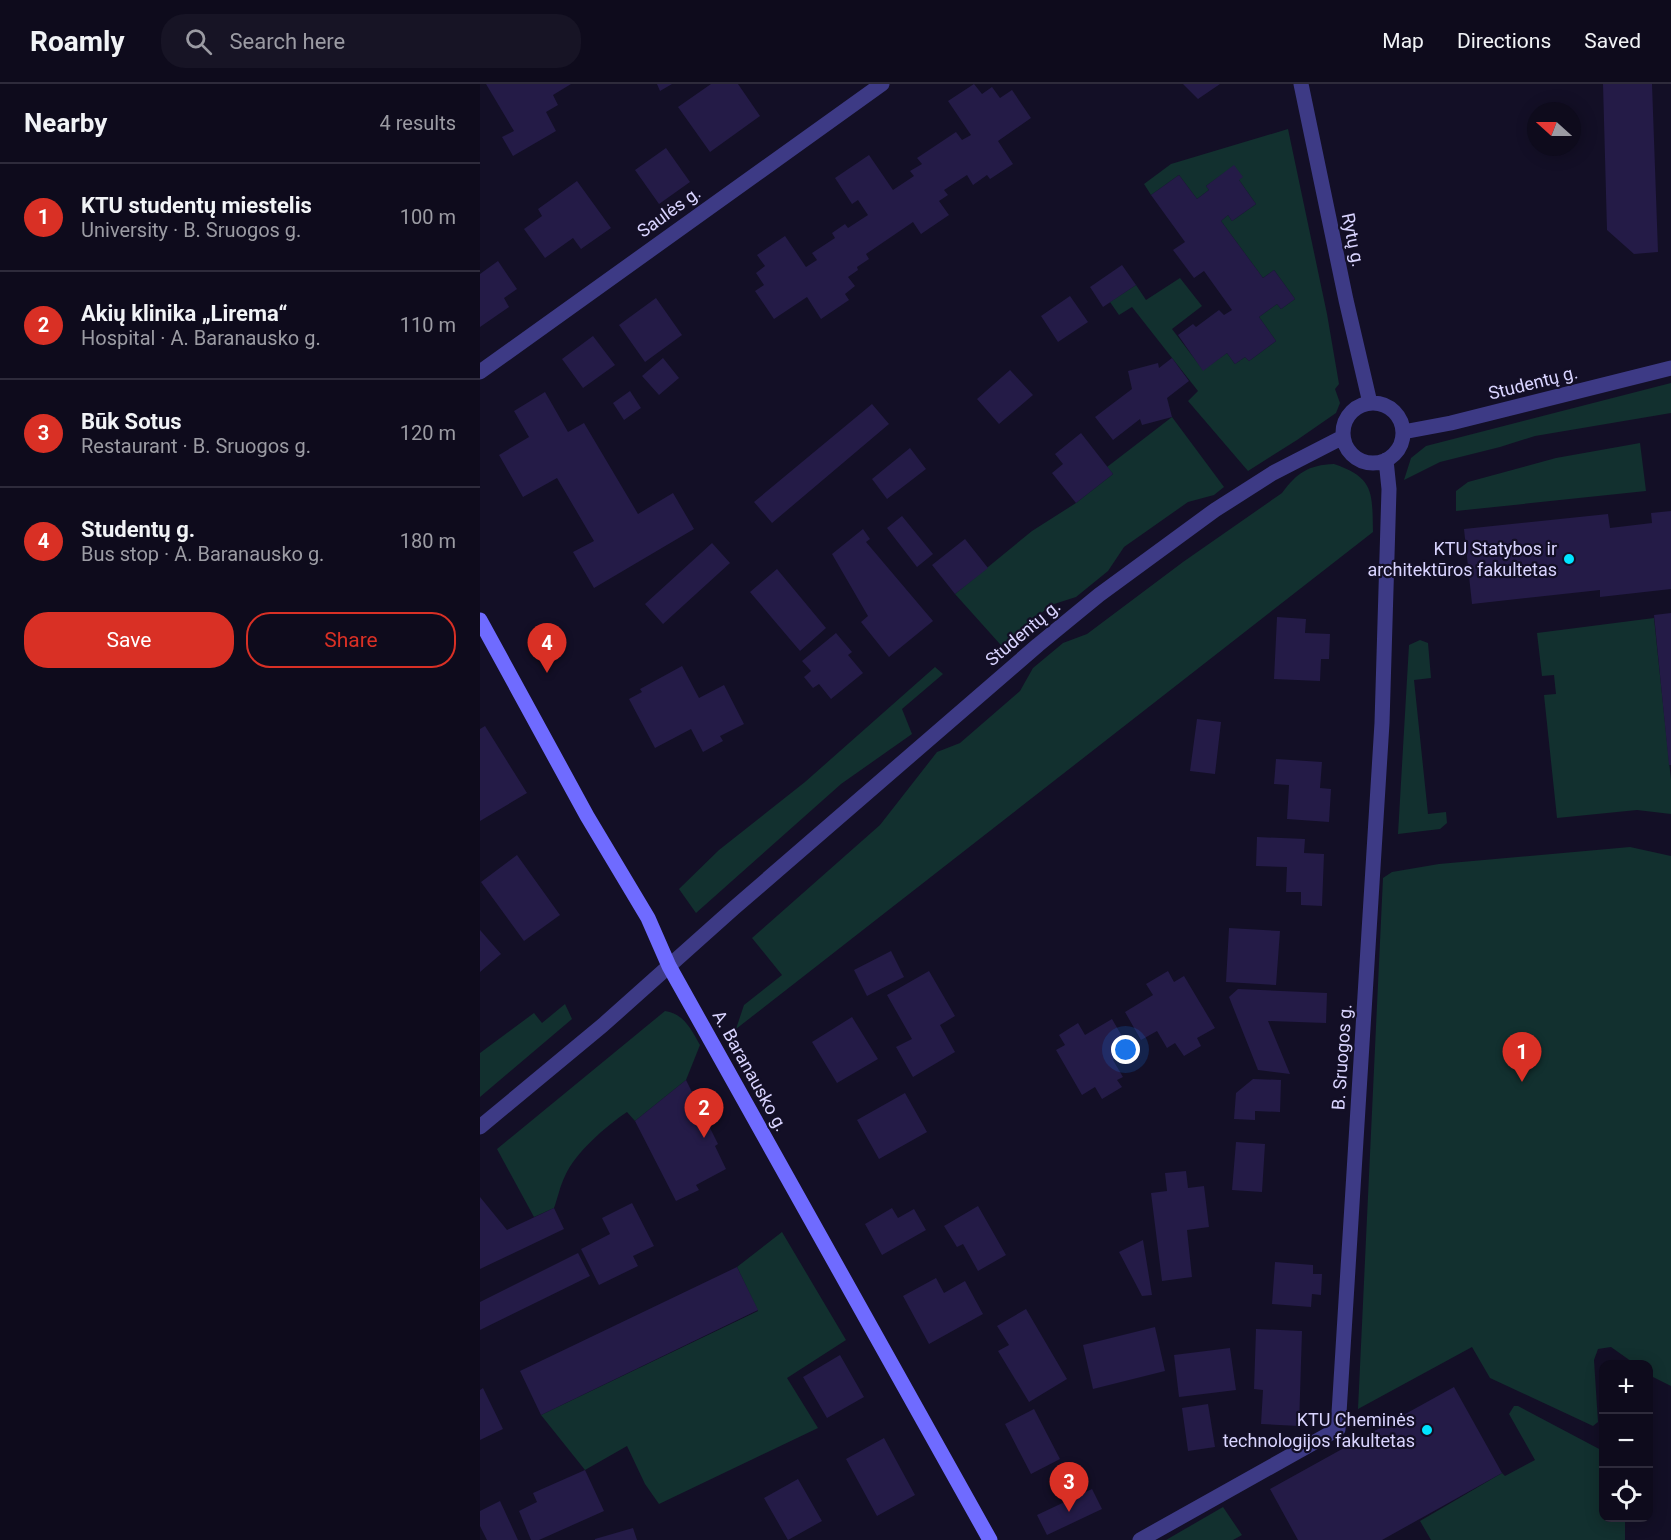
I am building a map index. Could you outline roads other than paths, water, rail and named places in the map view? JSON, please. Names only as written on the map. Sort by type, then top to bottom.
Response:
[{"type":"street","name":"Saulės g.","points":[[480,372],[882,84]]},
{"type":"street","name":"Rytų g.","points":[[1301,84],[1370,403]]},
{"type":"street","name":"Studentų g.","points":[[1403,432],[1462,421],[1671,368]]},
{"type":"street","points":[[1370,403],[1393,410],[1403,432],[1399,449],[1386,460],[1377,463],[1359,460],[1351,454],[1343,437],[1347,418],[1361,405],[1370,403]]},
{"type":"street","name":"Studentų g.","points":[[480,1127],[595,1032],[1038,645],[1099,595],[1215,510],[1273,473],[1343,437]]},
{"type":"street","name":"B. Sruogos g.","points":[[1140,1540],[1338,1429],[1383,712],[1389,489],[1386,460]]},
{"type":"street","name":"A. Baranausko g.","points":[[480,620],[587,816],[648,918],[669,966],[990,1540]]},
{"type":"place","name":"KTU Statybos ir architektūros fakultetas","points":[[1569,559]]},
{"type":"place","name":"Studentų g.","points":[[547,673]]},
{"type":"place","name":"KTU studentų miestelis","points":[[1522,1082]]},
{"type":"place","name":"Akių klinika „Lirema“","points":[[704,1138]]},
{"type":"place","name":"KTU Cheminės technologijos fakultetas","points":[[1427,1430]]},
{"type":"place","name":"Būk Sotus","points":[[1069,1512]]}]
